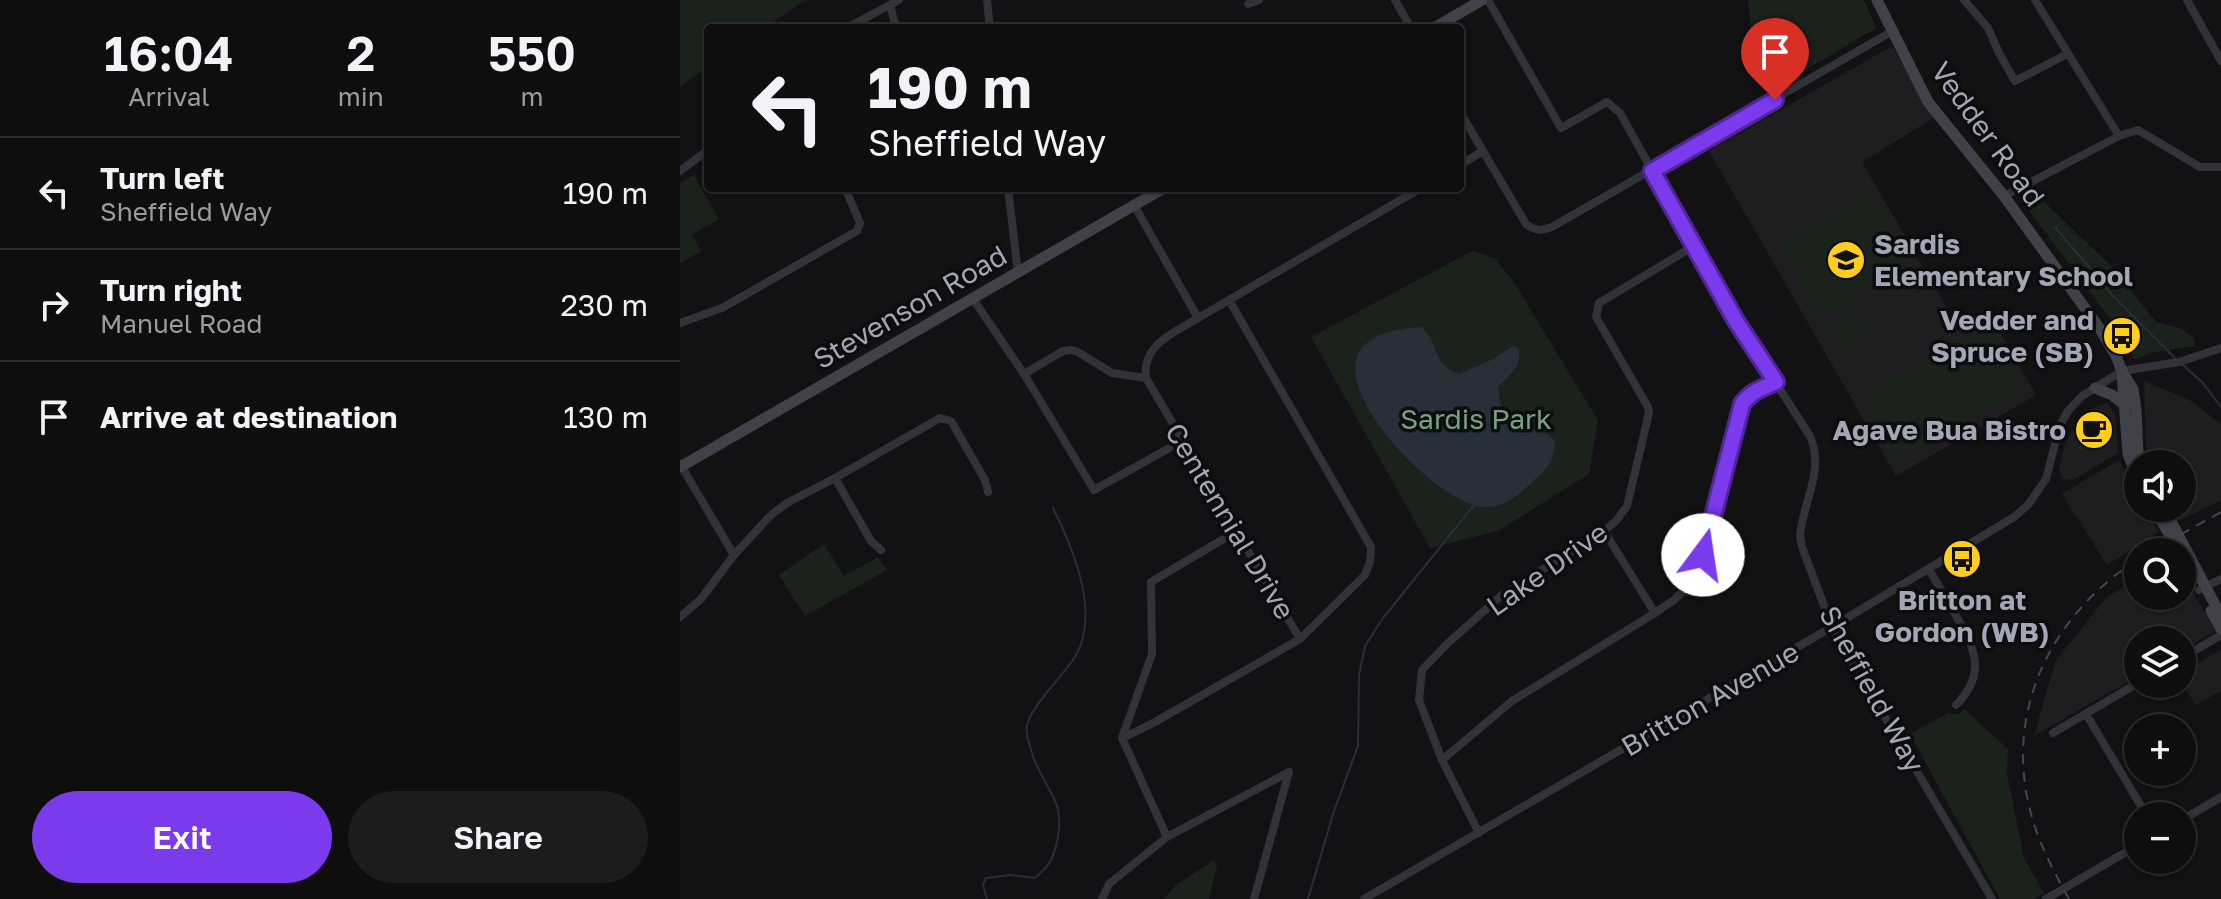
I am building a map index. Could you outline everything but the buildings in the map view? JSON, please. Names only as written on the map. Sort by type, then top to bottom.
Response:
[{"type":"main road","points":[[1441,24],[1485,0]]},
{"type":"main road","name":"Vedder Road","points":[[1877,0],[1928,102],[2004,196],[2116,356],[2133,389],[2138,450]]},
{"type":"main road","name":"Stevenson Road","points":[[680,465],[1157,192]]},
{"type":"main road","name":"Vedder Road","points":[[2122,371],[2128,450]]},
{"type":"main road","points":[[2095,388],[2124,404]]},
{"type":"main road","points":[[2171,522],[2221,629]]},
{"type":"main road","points":[[2196,580],[2221,616]]},
{"type":"street","points":[[987,0],[990,24]]},
{"type":"street","points":[[1248,4],[1259,0]]},
{"type":"street","points":[[1395,0],[1409,24]]},
{"type":"street","name":"Sheffield Way","points":[[1485,0],[1561,128],[1607,102],[1620,113],[1742,332],[1814,446],[1817,464],[1800,536],[1832,627],[1992,899]]},
{"type":"street","points":[[1964,0],[1988,28],[2015,81],[2067,54]]},
{"type":"street","points":[[2035,0],[2119,136]]},
{"type":"street","points":[[2187,0],[2221,61]]},
{"type":"street","points":[[854,24],[894,2],[896,24]]},
{"type":"street","points":[[1464,119],[1526,224],[1537,230],[1552,227],[1891,32]]},
{"type":"street","points":[[2004,196],[2119,136],[2138,130],[2200,167],[2221,167]]},
{"type":"street","points":[[1464,163],[1483,151]]},
{"type":"street","points":[[680,171],[704,153]]},
{"type":"street","points":[[680,323],[722,308],[857,231],[860,223],[847,192]]},
{"type":"street","points":[[1008,192],[1018,273]]},
{"type":"street","points":[[1024,374],[1063,351],[1071,350],[1112,373],[1146,378],[1144,369],[1150,351],[1163,338],[1414,192]]},
{"type":"street","points":[[1134,205],[1198,318]]},
{"type":"street","name":"Lake Drive","points":[[1479,833],[1442,760],[1419,700],[1422,670],[1502,595],[1604,531],[1627,506],[1649,413],[1596,317],[1597,309],[1599,303],[1694,246]]},
{"type":"street","points":[[973,299],[1024,374],[1094,490],[1182,441]]},
{"type":"street","name":"Centennial Drive","points":[[1146,378],[1300,639],[1365,575],[1371,547],[1229,300]]},
{"type":"street","points":[[2122,371],[2179,362],[2221,348]]},
{"type":"street","name":"Britton Avenue","points":[[1364,899],[1929,570],[2014,517],[2028,505],[2046,479],[2060,425],[2068,411],[2082,396],[2122,371]]},
{"type":"street","points":[[1442,760],[1512,701],[1655,613],[1690,585],[1703,555],[1742,404],[1756,390],[1776,382]]},
{"type":"street","points":[[680,617],[701,599],[734,555],[771,515],[787,503],[940,418],[951,421],[985,480],[988,492]]},
{"type":"street","points":[[680,465],[734,555]]},
{"type":"street","points":[[835,478],[871,541],[881,550]]},
{"type":"street","points":[[1167,837],[1122,738],[1152,654],[1151,582],[1237,531]]},
{"type":"street","points":[[1604,531],[1655,613]]},
{"type":"street","points":[[1929,570],[1974,652],[1975,676],[1965,696],[1956,705]]},
{"type":"street","points":[[2202,589],[2221,579]]},
{"type":"street","points":[[2196,650],[2221,635]]},
{"type":"street","points":[[1122,738],[1300,639]]},
{"type":"street","points":[[2053,733],[2124,691]]},
{"type":"street","points":[[2086,714],[2139,802]]},
{"type":"street","points":[[1102,899],[1109,884],[1167,837],[1289,772],[1254,899]]},
{"type":"street","points":[[2196,812],[2221,797]]},
{"type":"street","points":[[2046,899],[2124,853]]},
{"type":"shaded area","name":"Sardis Elementary School","points":[[1892,46],[1934,118],[1862,162],[1960,330],[1990,314],[2036,395],[1896,476],[1709,151]]},
{"type":"shaded area","points":[[1421,327],[1431,339],[1439,359],[1459,374],[1513,346],[1519,349],[1517,366],[1498,387],[1502,406],[1513,421],[1549,435],[1555,445],[1550,463],[1520,493],[1505,503],[1487,507],[1467,503],[1444,490],[1396,446],[1361,394],[1355,370],[1360,351],[1365,345],[1387,333]]},
{"type":"shaded area","points":[[2144,381],[2191,401],[2221,424],[2221,500],[2196,512],[2196,450],[2146,450]]},
{"type":"shaded area","points":[[2107,403],[2115,414],[2118,453],[2073,480],[2063,479],[2059,470],[2065,443],[2086,411]]},
{"type":"shaded area","points":[[2119,460],[2124,469],[2124,522],[2154,522],[2159,532],[2150,538],[2124,538],[2124,554],[2107,565],[2062,494]]},
{"type":"shaded area","points":[[2124,586],[2124,610],[2196,610],[2196,598],[2215,631],[2196,643],[2196,626],[2124,626],[2124,684],[2034,736],[2055,662],[2105,599]]},
{"type":"shaded area","points":[[2221,650],[2221,691],[2196,705],[2191,698],[2196,698],[2196,663]]},
{"type":"green space","points":[[680,0],[806,0],[770,24],[704,24],[704,70],[680,87]]},
{"type":"green space","points":[[1748,0],[1864,0],[1876,28],[1777,87],[1752,42]]},
{"type":"green space","points":[[694,175],[719,219],[692,235],[701,251],[680,264],[680,183]]},
{"type":"green space","points":[[2031,189],[2112,267],[2156,322],[2180,328],[2194,338],[2195,346],[2133,358],[2126,340],[2018,196]]},
{"type":"green space","points":[[1872,191],[1914,262],[1819,317],[1777,246]]},
{"type":"green space","name":"Sardis Park","points":[[1472,251],[1495,258],[1513,281],[1598,420],[1589,474],[1498,531],[1430,548],[1311,337]]},
{"type":"green space","points":[[1852,309],[1869,338],[1843,353],[1827,324]]},
{"type":"green space","points":[[1986,325],[2023,390],[1898,460],[1861,395]]},
{"type":"green space","points":[[824,544],[844,576],[878,557],[887,570],[805,616],[779,575]]},
{"type":"green space","points":[[1964,709],[2008,749],[2007,774],[2024,858],[2044,893],[2034,899],[2000,899],[1910,734],[1948,713],[1959,714]]},
{"type":"green space","points":[[1214,860],[1217,867],[1209,899],[1164,899],[1176,885]]},
{"type":"waterway","points":[[2055,227],[2114,297],[2175,358]]},
{"type":"waterway","points":[[2183,365],[2202,382],[2221,407]]},
{"type":"waterway","points":[[1308,899],[1334,811],[1358,746],[1359,675],[1365,646],[1383,618],[1474,505]]},
{"type":"waterway","points":[[987,899],[983,885],[986,878],[1010,875],[1035,878],[1050,863],[1057,840],[1057,806],[1033,757],[1027,728],[1035,709],[1073,660],[1081,643],[1085,604],[1076,563],[1053,508]]},
{"type":"railway","points":[[2174,538],[2221,512]]},
{"type":"railway","points":[[2069,899],[2033,822],[2024,772],[2024,735],[2030,700],[2042,667],[2060,636],[2082,607],[2124,569]]},
{"type":"place","name":"Sardis Elementary School","points":[[1846,260]]},
{"type":"place","name":"Vedder and Spruce (SB)","points":[[2122,336]]},
{"type":"place","name":"Agave Bua Bistro","points":[[2094,430]]},
{"type":"place","name":"Britton at Gordon (WB)","points":[[1962,559]]},
{"type":"route","points":[[1703,555],[1742,404],[1756,390],[1776,382],[1742,332],[1652,171],[1775,100]]}]
